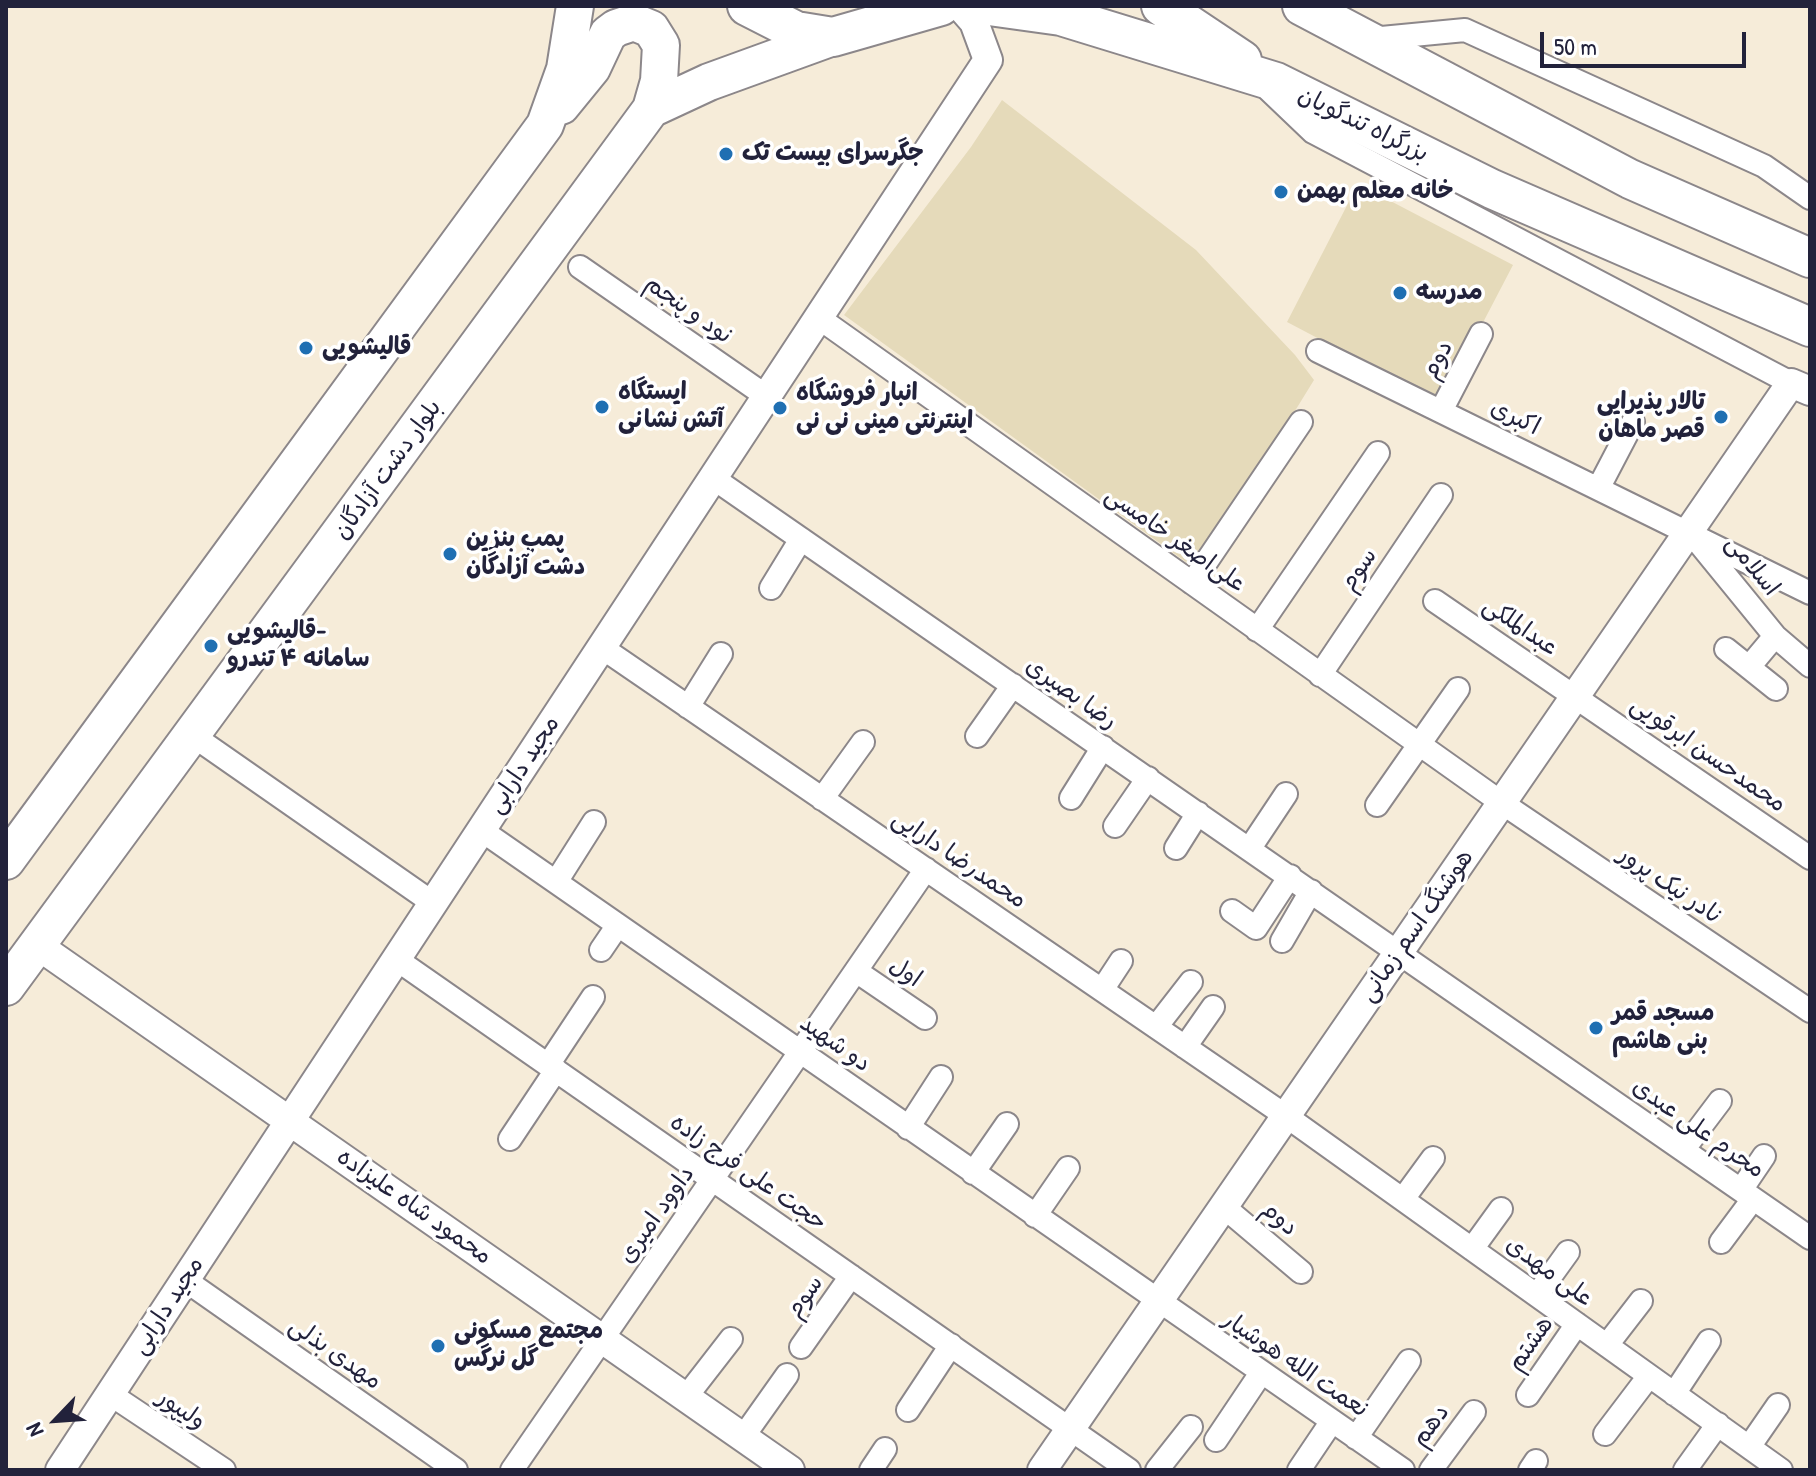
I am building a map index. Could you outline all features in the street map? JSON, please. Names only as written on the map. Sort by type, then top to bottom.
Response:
[{"type":"highway","points":[[747,6],[796,31],[833,37],[941,6]]},
{"type":"highway","name":"بزرگراه تندگویان","points":[[989,6],[1061,16],[1265,79],[1492,189],[1810,327]]},
{"type":"highway","points":[[1161,6],[1265,79]]},
{"type":"highway","points":[[1302,6],[1630,179],[1810,258]]},
{"type":"main road","points":[[545,125],[565,69],[575,6]]},
{"type":"main road","points":[[6,861],[545,125],[592,68],[608,34],[625,23],[634,22],[651,29],[661,45],[659,81],[651,109]]},
{"type":"main road","name":"بلوار دشت آزادگان","points":[[6,987],[651,109],[709,82],[833,37]]},
{"type":"street","name":"مجید دارابی","points":[[60,1470],[988,60],[974,22],[960,6]]},
{"type":"street","points":[[1365,39],[1465,30],[1764,166],[1810,198]]},
{"type":"street","points":[[1265,79],[1313,132],[1801,387]]},
{"type":"street","name":"نود و پنجم","points":[[580,267],[766,396]]},
{"type":"street","name":"علی‌اصغر خامسی","points":[[819,318],[1502,803]]},
{"type":"street","name":"دوم","points":[[1441,411],[1481,334]]},
{"type":"street","name":"اکبری","points":[[1318,351],[1810,593]]},
{"type":"street","name":"هوشنگ اسم زمانی","points":[[1042,1470],[1689,531],[1801,387]]},
{"type":"street","points":[[1192,583],[1301,422]]},
{"type":"street","points":[[1599,487],[1633,422]]},
{"type":"street","points":[[1257,630],[1378,453]]},
{"type":"street","name":"رضا بصیری","points":[[713,478],[1400,951]]},
{"type":"street","name":"سوم","points":[[1320,675],[1441,495]]},
{"type":"street","name":"اسلامی","points":[[1689,531],[1775,636],[1810,666]]},
{"type":"street","points":[[771,588],[801,539]]},
{"type":"street","name":"عبدالملکی","points":[[1435,601],[1576,696]]},
{"type":"street","points":[[1749,667],[1775,636]]},
{"type":"street","name":"محمدرضا دارایی","points":[[601,647],[1286,1116]]},
{"type":"street","points":[[1726,649],[1776,689]]},
{"type":"street","points":[[688,707],[721,654]]},
{"type":"street","points":[[977,736],[1013,685]]},
{"type":"street","points":[[1377,805],[1458,689]]},
{"type":"street","name":"محمدحسن ابرقویی","points":[[1576,696],[1810,858]]},
{"type":"street","points":[[192,735],[433,903]]},
{"type":"street","points":[[822,799],[863,742]]},
{"type":"street","points":[[1071,798],[1103,747]]},
{"type":"street","points":[[1115,826],[1148,778]]},
{"type":"street","points":[[1250,848],[1286,794]]},
{"type":"street","name":"نادر نیک پرور","points":[[1502,803],[1810,1011]]},
{"type":"street","points":[[1176,848],[1198,813]]},
{"type":"street","points":[[556,882],[594,822]]},
{"type":"street","name":"دو شهید","points":[[481,830],[1158,1302]]},
{"type":"street","name":"داوود امیری","points":[[512,1470],[926,869]]},
{"type":"street","points":[[1232,911],[1256,928],[1290,876]]},
{"type":"street","points":[[1282,941],[1311,891]]},
{"type":"street","points":[[601,950],[618,925]]},
{"type":"street","name":"محمود شاه علیزاده","points":[[37,945],[790,1470]]},
{"type":"street","name":"محرم علی عبدی","points":[[1400,951],[1810,1238]]},
{"type":"street","name":"حجت علی فرج زاده","points":[[396,959],[1129,1470]]},
{"type":"street","points":[[1102,990],[1121,961]]},
{"type":"street","name":"اول","points":[[856,971],[925,1018]]},
{"type":"street","points":[[1156,1027],[1191,982]]},
{"type":"street","points":[[510,1139],[593,997]]},
{"type":"street","points":[[1185,1047],[1213,1007]]},
{"type":"street","points":[[908,1128],[941,1077]]},
{"type":"street","points":[[1683,1150],[1720,1101]]},
{"type":"street","name":"علی مهدی","points":[[1286,1116],[1781,1470]]},
{"type":"street","points":[[973,1173],[1007,1124]]},
{"type":"street","points":[[1721,1242],[1764,1156]]},
{"type":"street","points":[[1403,1199],[1433,1158]]},
{"type":"street","points":[[1035,1216],[1068,1168]]},
{"type":"street","name":"دوم","points":[[1224,1207],[1301,1272]]},
{"type":"street","points":[[1472,1249],[1501,1209]]},
{"type":"street","points":[[1537,1295],[1568,1252]]},
{"type":"street","name":"سوم","points":[[801,1347],[851,1276]]},
{"type":"street","name":"مهدی بذلی","points":[[185,1280],[456,1470]]},
{"type":"street","points":[[1607,1345],[1641,1301]]},
{"type":"street","name":"نعمت الله هوشیار","points":[[1158,1302],[1403,1470]]},
{"type":"street","name":"هشتم","points":[[1528,1395],[1577,1324]]},
{"type":"street","points":[[686,1397],[731,1339]]},
{"type":"street","points":[[1674,1394],[1709,1341]]},
{"type":"street","points":[[908,1410],[951,1345]]},
{"type":"street","points":[[1356,1438],[1409,1361]]},
{"type":"street","points":[[1216,1440],[1261,1373]]},
{"type":"street","points":[[743,1437],[787,1375]]},
{"type":"street","points":[[1605,1434],[1649,1376]]},
{"type":"street","name":"ولیپور","points":[[110,1394],[224,1470]]},
{"type":"street","points":[[1749,1447],[1778,1405]]},
{"type":"street","name":"دهم","points":[[1431,1470],[1474,1412]]},
{"type":"street","points":[[1299,1470],[1332,1421]]},
{"type":"street","points":[[1685,1470],[1718,1424]]},
{"type":"street","points":[[1157,1470],[1191,1427]]},
{"type":"street","points":[[871,1470],[885,1449]]},
{"type":"shaded area","points":[[1002,100],[1196,250],[1295,355],[1314,380],[1197,570],[844,315],[971,147]]},
{"type":"shaded area","name":"مدرسه","points":[[1358,184],[1513,265],[1441,403],[1287,322]]},
{"type":"place","name":"جگرسرای بیست تک","points":[[726,154]]},
{"type":"place","name":"خانه معلم بهمن","points":[[1281,192]]},
{"type":"place","name":"مدرسه","points":[[1400,293]]},
{"type":"place","name":"قالیشویی","points":[[306,348]]},
{"type":"place","name":"ایستگاه آتش نشانی","points":[[602,407]]},
{"type":"place","name":"انبار فروشگاه اینترنتی مینی نی نی","points":[[780,408]]},
{"type":"place","name":"تالار پذیرایی قصر ماهان","points":[[1721,417]]},
{"type":"place","name":"پمپ بنزین دشت آزادگان","points":[[450,554]]},
{"type":"place","name":"قالیشویی- سامانه ۴ تندرو","points":[[211,646]]},
{"type":"place","name":"مسجد قمر بنی هاشم","points":[[1596,1028]]},
{"type":"place","name":"مجتمع مسکونی گل نرگس","points":[[438,1346]]}]
